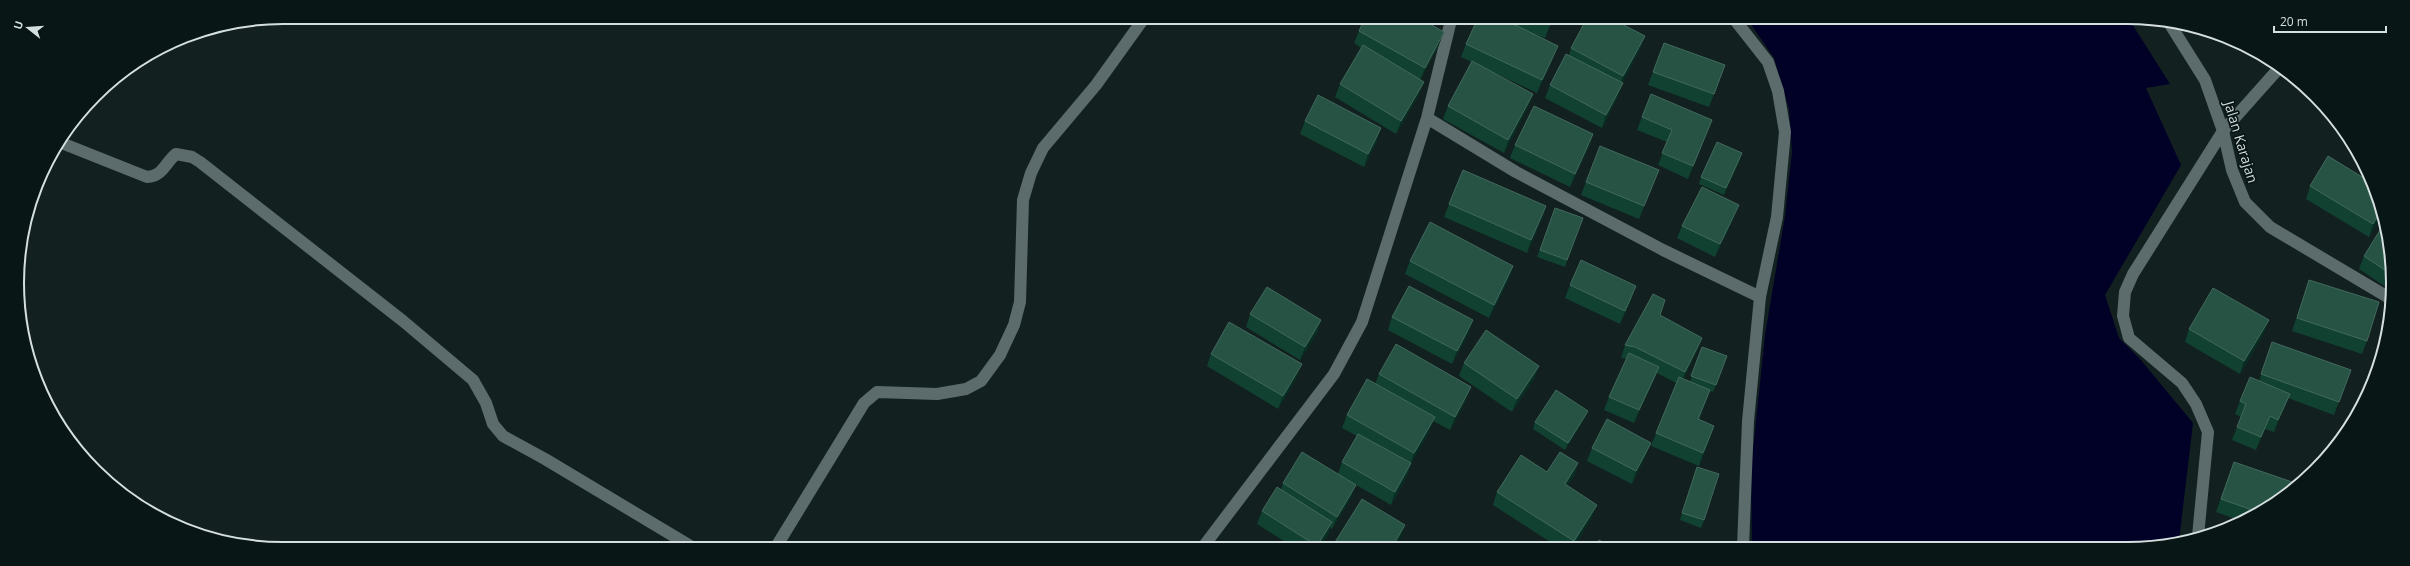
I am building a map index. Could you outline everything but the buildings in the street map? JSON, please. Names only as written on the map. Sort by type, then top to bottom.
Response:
[{"type":"street","points":[[779,542],[864,403],[877,392],[937,394],[966,389],[981,381],[1000,355],[1014,325],[1020,302],[1023,200],[1031,173],[1043,148],[1096,85],[1140,24]]},
{"type":"street","points":[[1207,542],[1334,374],[1362,322],[1427,118],[1450,24]]},
{"type":"street","points":[[1738,24],[1768,62],[1778,91],[1784,132],[1777,217],[1760,297],[1748,421],[1743,542]]},
{"type":"street","name":"Jalan Karajan","points":[[2173,28],[2206,80],[2223,131],[2232,170],[2245,202],[2270,228],[2385,296]]},
{"type":"street","points":[[2198,532],[2208,432],[2196,404],[2182,383],[2129,338],[2123,316],[2125,292],[2133,274],[2223,131],[2276,72]]},
{"type":"street","points":[[1427,118],[1516,172],[1663,250],[1760,297]]},
{"type":"street","points":[[65,144],[147,177],[154,176],[163,171],[176,154],[192,157],[200,162],[403,321],[473,380],[486,403],[493,424],[503,436],[545,459],[684,542]]},
{"type":"water","points":[[1751,24],[2132,24],[2170,84],[2146,88],[2181,165],[2105,295],[2119,338],[2140,359],[2193,423],[2180,537],[2161,540],[2127,542],[1752,542],[1751,469],[1765,335],[1785,216],[1792,152],[1789,109],[1774,58]]}]
